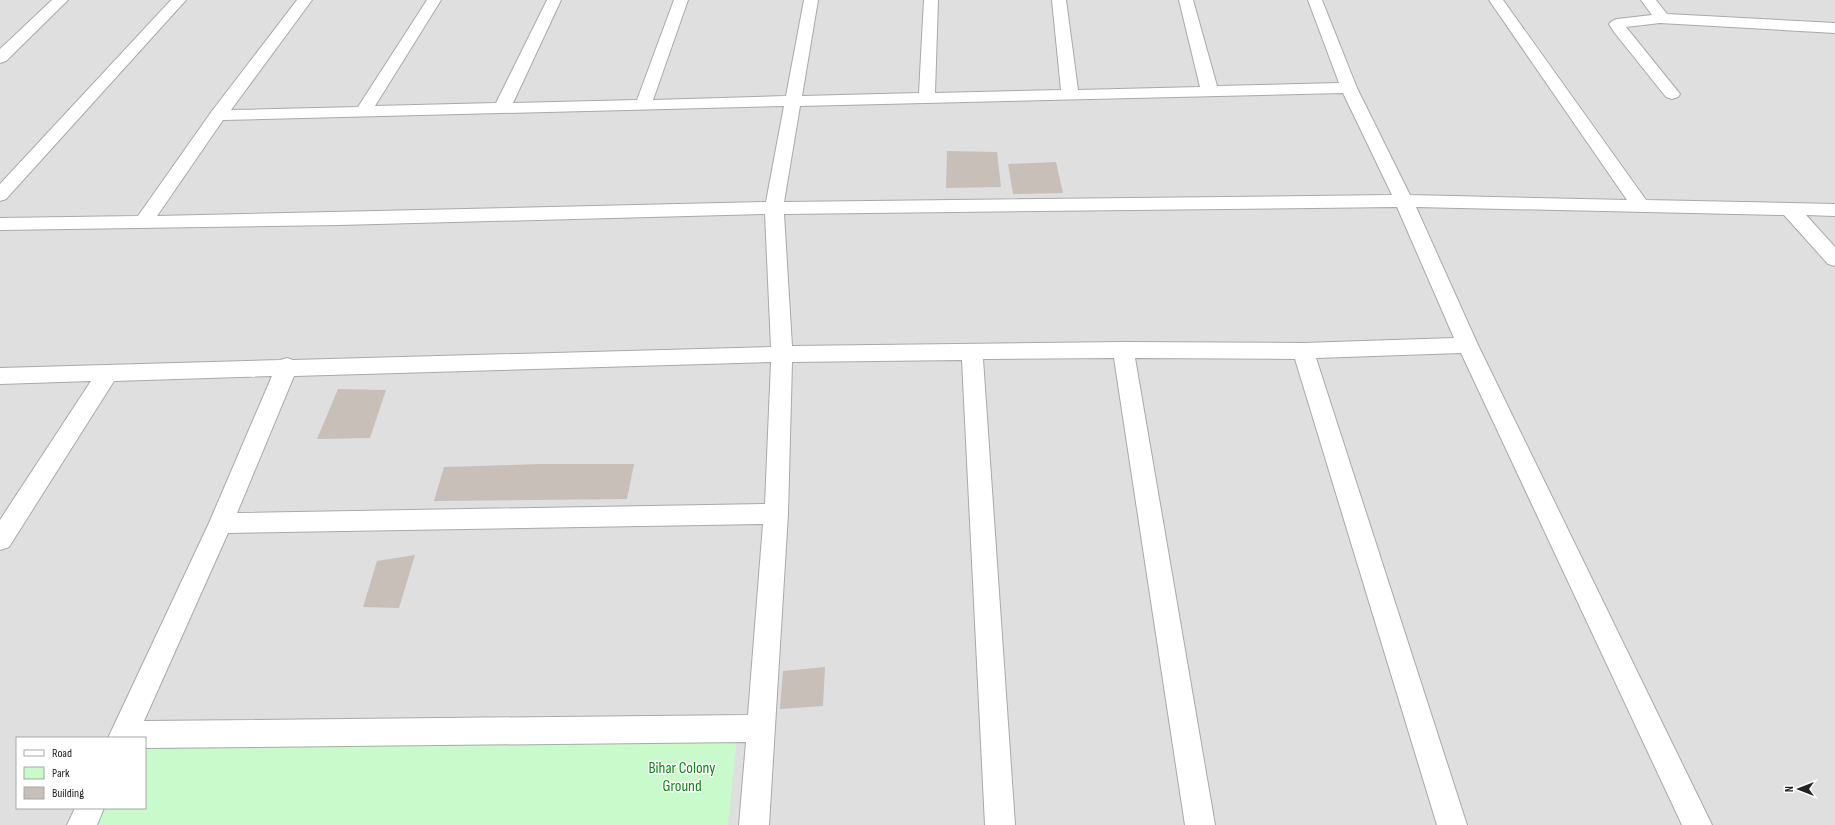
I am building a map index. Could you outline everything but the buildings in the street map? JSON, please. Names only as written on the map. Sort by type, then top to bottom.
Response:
[{"type":"street","points":[[0,58],[61,0]]},
{"type":"street","points":[[0,195],[179,0]]},
{"type":"street","points":[[144,220],[218,115],[305,0]]},
{"type":"street","points":[[363,112],[434,0]]},
{"type":"street","points":[[502,109],[554,0]]},
{"type":"street","points":[[643,105],[681,0]]},
{"type":"street","points":[[754,825],[776,514],[782,354],[774,208],[811,0]]},
{"type":"street","points":[[927,98],[931,0]]},
{"type":"street","points":[[1058,0],[1070,95]]},
{"type":"street","points":[[1186,0],[1210,92]]},
{"type":"street","points":[[1315,0],[1349,88],[1404,201],[1468,345],[1697,825]]},
{"type":"street","points":[[1496,0],[1642,207]]},
{"type":"street","points":[[1648,0],[1659,12],[1660,18]]},
{"type":"street","points":[[1672,94],[1619,29],[1617,24],[1660,18],[1835,28]]},
{"type":"street","points":[[218,115],[1349,88]]},
{"type":"street","points":[[0,224],[144,220],[339,219],[774,208],[1404,201],[1835,210]]},
{"type":"street","points":[[1790,210],[1835,259]]},
{"type":"street","points":[[0,376],[287,366],[782,354],[1123,350],[1303,351],[1468,345]]},
{"type":"street","points":[[1123,350],[1200,825]]},
{"type":"street","points":[[1303,351],[1452,825]]},
{"type":"street","points":[[972,352],[1000,825]]},
{"type":"street","points":[[287,366],[221,523],[122,736],[761,728]]},
{"type":"street","points":[[0,540],[108,372]]},
{"type":"street","points":[[221,523],[776,514]]},
{"type":"street","points":[[82,825],[90,809]]},
{"type":"shaded area","points":[[0,0],[1835,0],[1835,825],[0,825]]},
{"type":"green space","name":"Bihar Colony Ground","points":[[738,728],[728,825],[82,825],[90,809],[146,809],[146,740]]}]
